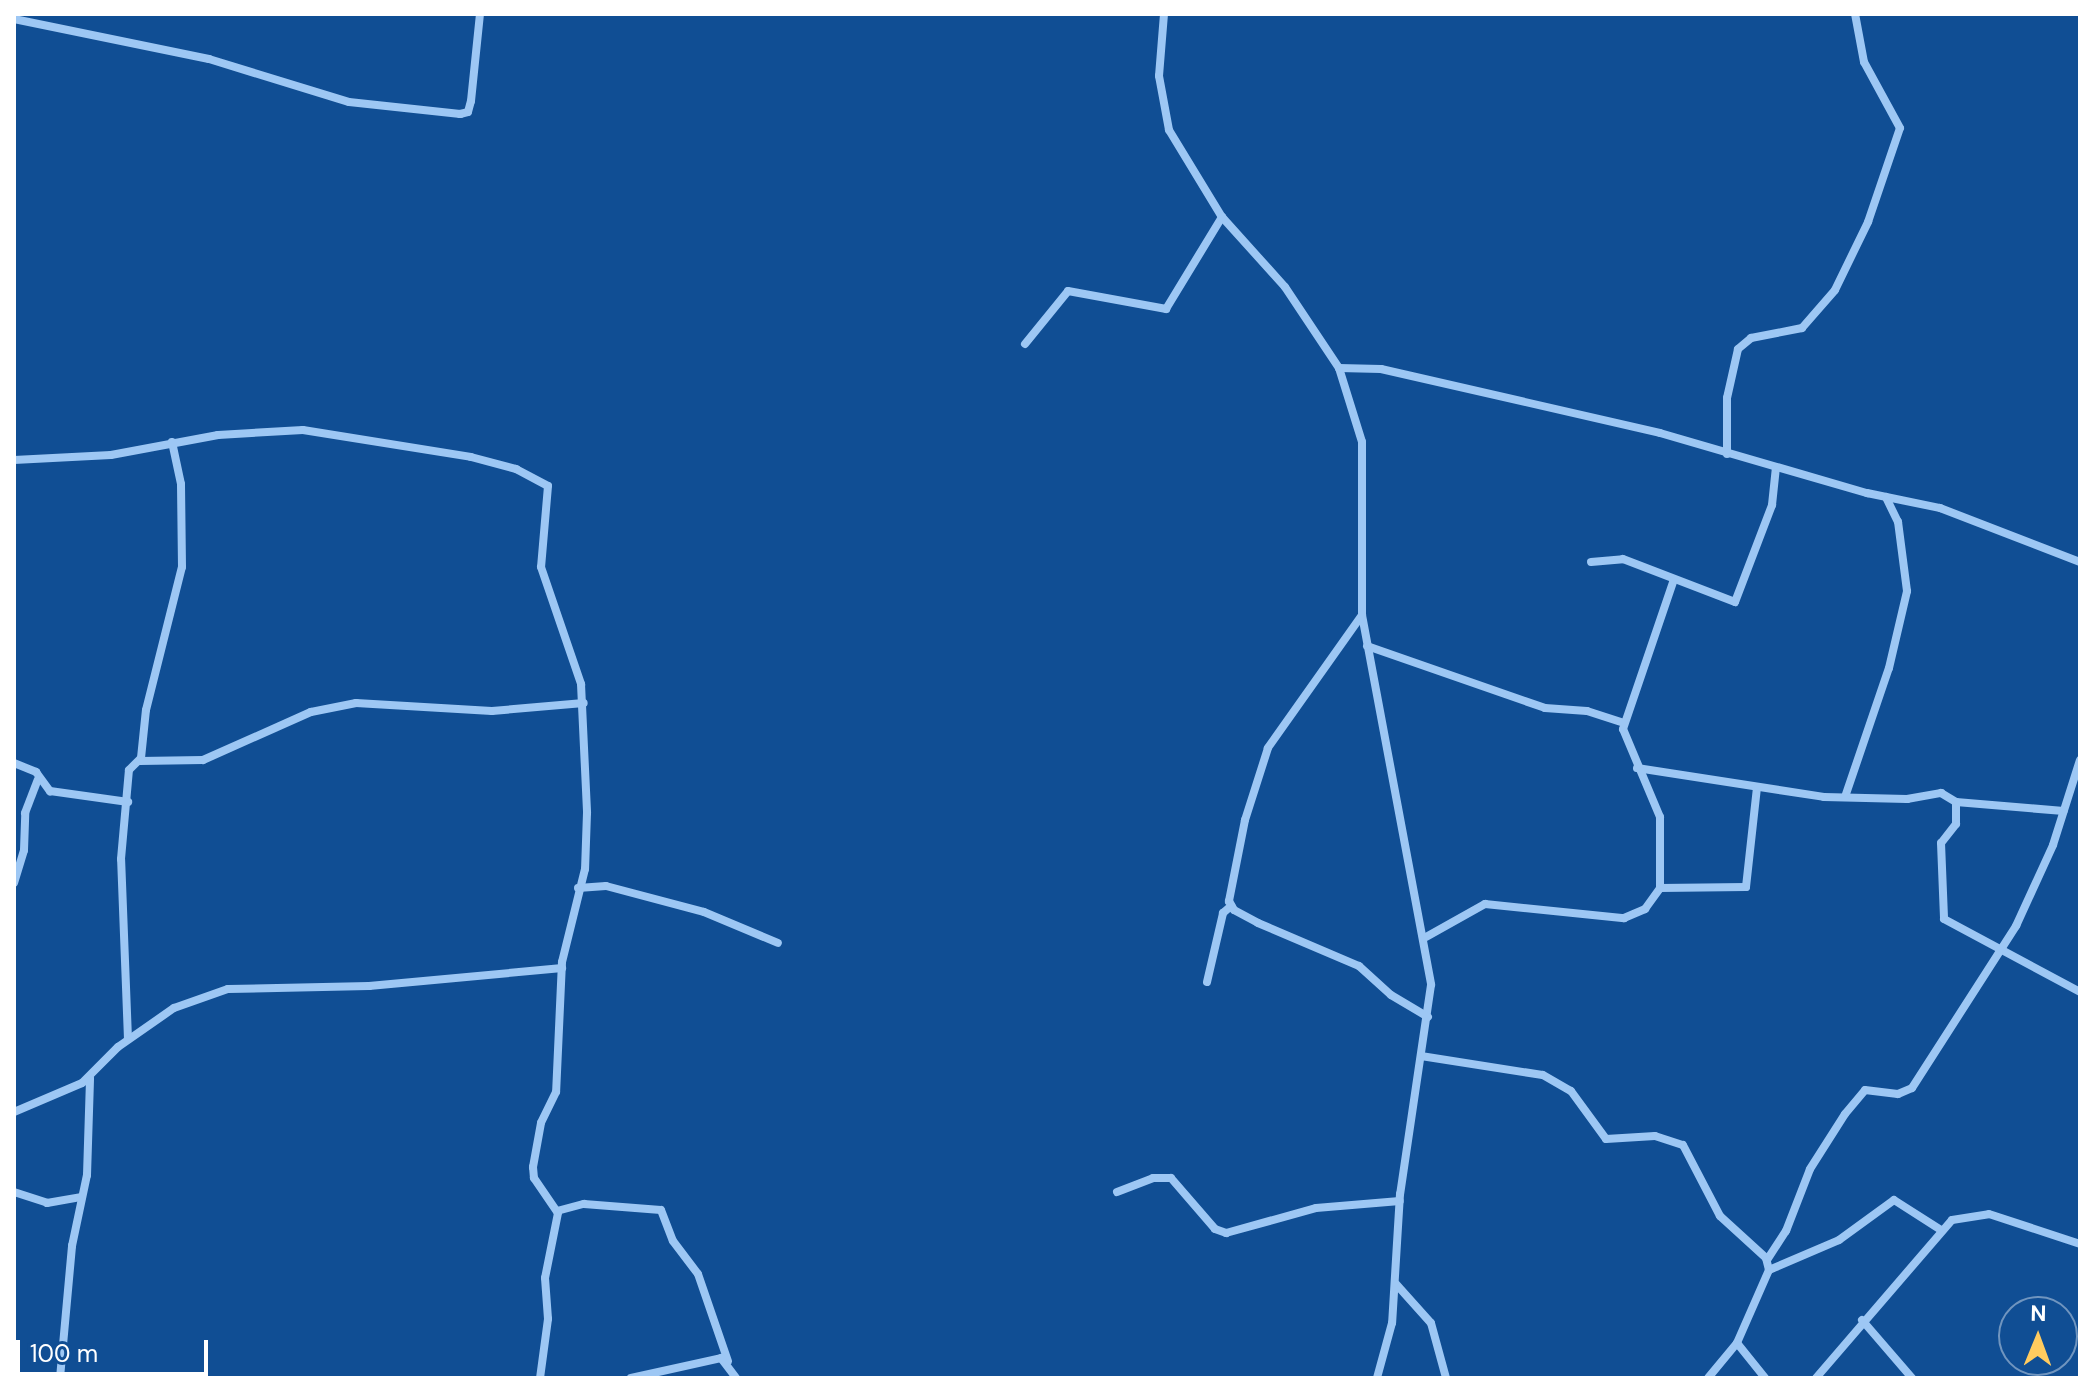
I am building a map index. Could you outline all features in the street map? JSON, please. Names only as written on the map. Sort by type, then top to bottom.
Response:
[{"type":"street","points":[[14,19],[209,59],[349,102],[460,114],[468,112],[471,101],[480,14]]},
{"type":"street","points":[[1164,14],[1158,46],[1162,108],[1180,151],[1222,217],[1285,287],[1339,368],[1364,458],[1362,615],[1426,937],[1428,1017],[1400,1201],[1390,1336],[1377,1378]]},
{"type":"street","points":[[1727,454],[1727,398],[1738,349],[1751,338],[1802,328],[1835,290],[1868,222],[1900,128],[1864,62],[1855,14]]},
{"type":"street","points":[[1025,344],[1068,291],[1166,309],[1222,217]]},
{"type":"street","points":[[1339,368],[1381,369],[1660,433],[1886,497],[1940,508],[2080,562]]},
{"type":"street","points":[[14,460],[111,455],[172,442],[278,429],[355,435],[502,465],[546,483],[541,567],[571,646],[584,703],[587,813],[585,869],[578,888],[562,968],[556,1092],[541,1123],[533,1167],[534,1178],[557,1211],[545,1278],[548,1325],[540,1378]]},
{"type":"street","points":[[140,761],[146,710],[182,567],[181,484],[172,442]]},
{"type":"street","points":[[1591,562],[1623,559],[1717,598],[1738,600],[1772,505],[1776,467]]},
{"type":"street","points":[[1845,797],[1889,668],[1907,591],[1898,522],[1886,497]]},
{"type":"street","points":[[1426,937],[1485,904],[1629,918],[1645,909],[1660,888],[1660,817],[1637,768],[1624,723],[1674,579]]},
{"type":"street","points":[[1207,982],[1223,913],[1231,906],[1236,858],[1268,748],[1362,615]]},
{"type":"street","points":[[1367,646],[1545,708],[1587,711],[1624,723]]},
{"type":"street","points":[[128,1039],[119,892],[129,768],[140,761],[203,760],[311,712],[356,703],[492,711],[584,703]]},
{"type":"street","points":[[1708,1378],[1737,1343],[1810,1169],[1845,1114],[1865,1090],[1898,1094],[1912,1088],[2003,947],[2030,899],[2079,775],[2080,760]]},
{"type":"street","points":[[14,763],[29,767],[50,791],[128,802]]},
{"type":"street","points":[[1637,768],[1757,788],[1845,797],[1907,799],[1941,793],[1956,802],[2064,811]]},
{"type":"street","points":[[14,883],[24,850],[25,813],[38,779]]},
{"type":"street","points":[[1660,888],[1748,886],[1757,788]]},
{"type":"street","points":[[1956,802],[1956,824],[1941,843],[1939,906],[1953,928],[2003,947],[2080,992]]},
{"type":"street","points":[[578,888],[606,886],[704,912],[778,943]]},
{"type":"street","points":[[1231,906],[1258,923],[1359,966],[1391,995],[1428,1017]]},
{"type":"street","points":[[14,1112],[90,1078],[128,1039],[174,1008],[237,988],[369,986],[562,968]]},
{"type":"street","points":[[1421,1056],[1543,1075],[1571,1091],[1606,1139],[1655,1136],[1677,1140],[1699,1171],[1720,1216],[1768,1265]]},
{"type":"street","points":[[60,1378],[80,1197],[88,1164],[90,1078]]},
{"type":"street","points":[[1117,1192],[1139,1182],[1171,1178],[1215,1229],[1226,1233],[1316,1208],[1400,1201]]},
{"type":"street","points":[[14,1192],[47,1203],[80,1197]]},
{"type":"street","points":[[1768,1265],[1839,1240],[1894,1200],[1941,1230]]},
{"type":"street","points":[[557,1211],[584,1204],[661,1210],[673,1241],[698,1274],[736,1378]]},
{"type":"street","points":[[1816,1378],[1941,1230],[1963,1214],[1989,1214],[2080,1244]]},
{"type":"street","points":[[1396,1284],[1431,1323],[1446,1378]]},
{"type":"street","points":[[1862,1320],[1912,1378]]},
{"type":"street","points":[[1737,1343],[1765,1378]]},
{"type":"street","points":[[631,1378],[719,1358],[728,1361]]}]
